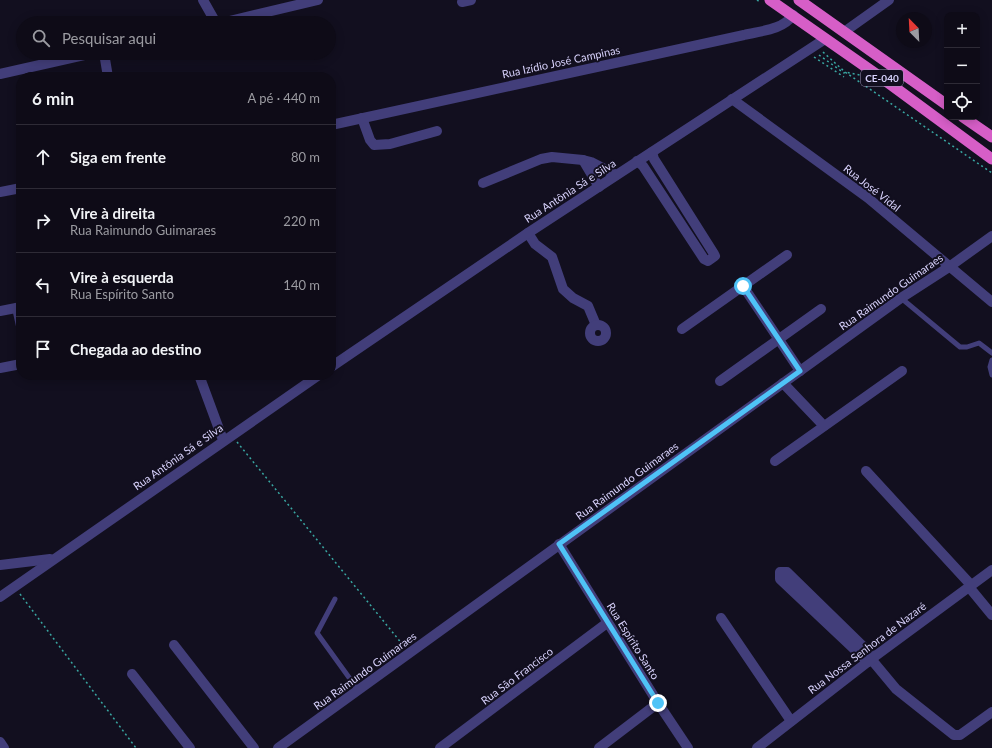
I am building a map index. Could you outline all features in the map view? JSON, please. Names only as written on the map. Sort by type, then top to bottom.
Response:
[{"type":"highway","name":"CE-040","points":[[799,0],[944,103]]},
{"type":"highway","name":"CE-040","points":[[767,2],[793,16],[886,81],[992,159]]},
{"type":"highway","points":[[967,120],[992,137]]},
{"type":"street","points":[[203,0],[212,16]]},
{"type":"street","points":[[251,16],[318,0]]},
{"type":"street","points":[[844,32],[890,0]]},
{"type":"street","name":"Rua Izídio José Campinas","points":[[336,124],[757,32],[788,22],[793,16]]},
{"type":"street","name":"Rua Antônia Sá e Silva","points":[[336,364],[528,233],[825,39]]},
{"type":"street","points":[[0,74],[62,60]]},
{"type":"street","points":[[105,60],[107,72]]},
{"type":"street","name":"Rua José Vidal","points":[[732,99],[868,198],[992,302]]},
{"type":"street","points":[[362,118],[370,140],[374,145],[390,144],[437,131]]},
{"type":"street","points":[[637,161],[643,166],[704,259],[708,262],[715,256],[714,254],[654,159],[652,152]]},
{"type":"street","points":[[482,183],[541,159],[552,157],[591,162],[616,175]]},
{"type":"street","points":[[583,160],[599,187]]},
{"type":"street","points":[[654,184],[665,176]]},
{"type":"street","points":[[0,192],[16,189]]},
{"type":"street","points":[[681,224],[691,217]]},
{"type":"street","points":[[528,233],[535,244],[552,257],[563,289],[573,298],[588,306],[596,325]]},
{"type":"street","name":"Rua Raimundo Guimaraes","points":[[278,748],[783,383],[992,236]]},
{"type":"street","points":[[682,329],[787,255]]},
{"type":"street","points":[[743,286],[800,371]]},
{"type":"street","points":[[0,311],[16,308]]},
{"type":"street","points":[[720,381],[821,308]]},
{"type":"street","points":[[0,368],[16,365]]},
{"type":"street","points":[[775,461],[902,371]]},
{"type":"street","points":[[201,380],[226,438]]},
{"type":"street","name":"Rua Antônia Sá e Silva","points":[[0,597],[52,559],[312,380]]},
{"type":"street","points":[[783,383],[824,426]]},
{"type":"street","points":[[866,471],[970,586],[992,615]]},
{"type":"street","name":"Rua Espírito Santo","points":[[559,544],[607,623],[688,748]]},
{"type":"street","name":"Rua Antônia Sá e Silva","points":[[0,565],[52,559]]},
{"type":"street","name":"Rua Nossa Senhora de Nazaré","points":[[757,748],[871,659],[992,570]]},
{"type":"street","points":[[793,585],[871,659],[896,689],[954,735],[960,735],[992,712]]},
{"type":"street","points":[[721,618],[791,721]]},
{"type":"street","name":"Rua São Francisco","points":[[440,748],[607,623]]},
{"type":"street","points":[[174,645],[254,748]]},
{"type":"street","points":[[132,674],[190,748]]},
{"type":"street","points":[[599,748],[658,703]]},
{"type":"street","points":[[0,742],[4,748]]},
{"type":"lane","points":[[902,298],[960,347],[967,347],[979,343],[992,352]]},
{"type":"lane","points":[[992,360],[990,367],[992,375]]},
{"type":"lane","points":[[335,599],[317,633],[358,690]]},
{"type":"path","points":[[757,0],[767,2]]},
{"type":"path","points":[[816,46],[845,72],[992,173]]},
{"type":"path","points":[[844,77],[812,56],[815,52],[844,73],[845,72]]},
{"type":"path","points":[[226,438],[410,653]]},
{"type":"path","points":[[14,586],[136,748]]},
{"type":"route","points":[[658,703],[559,544],[800,371],[743,286]]}]
